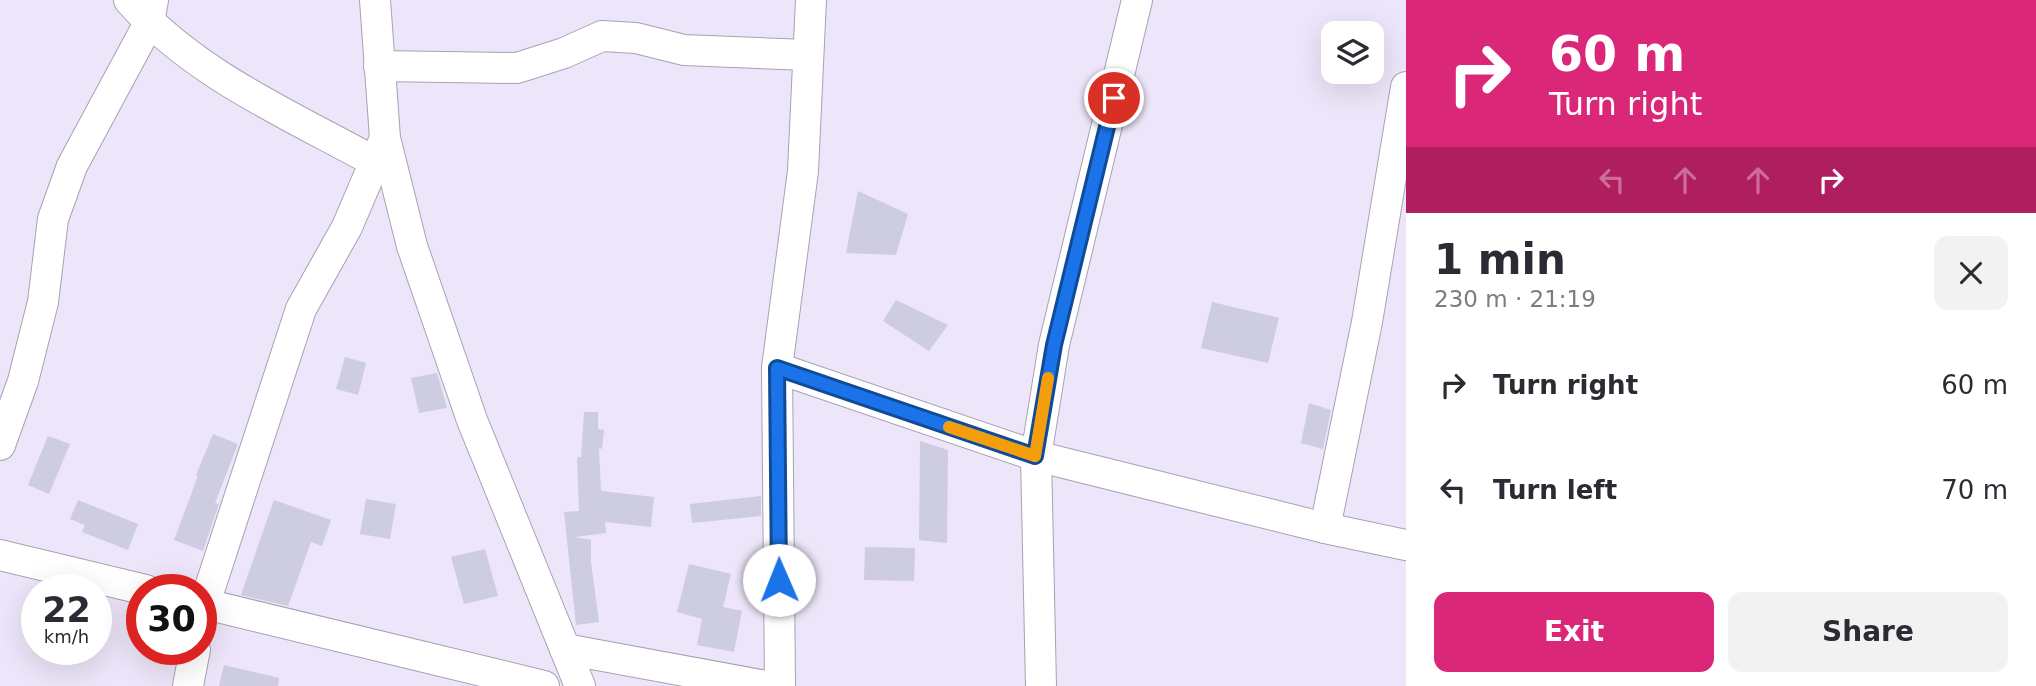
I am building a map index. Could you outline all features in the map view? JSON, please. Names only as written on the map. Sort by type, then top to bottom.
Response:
[{"type":"street","points":[[129,0],[151,12],[174,44],[209,68],[380,150]]},
{"type":"street","points":[[375,0],[380,150],[468,408],[580,686]]},
{"type":"street","points":[[779,686],[777,368],[803,172],[811,0]]},
{"type":"street","points":[[1041,686],[1035,456],[1054,345],[1138,0]]},
{"type":"street","points":[[0,445],[23,381],[43,302],[52,219],[72,166],[151,12]]},
{"type":"street","points":[[379,66],[517,68],[564,53],[602,36],[636,38],[684,50],[807,55]]},
{"type":"street","points":[[1325,528],[1367,322],[1406,87]]},
{"type":"street","points":[[213,574],[301,309],[347,227],[380,150]]},
{"type":"street","points":[[777,368],[1035,456],[1325,528],[1406,545]]},
{"type":"street","points":[[0,555],[126,585]]},
{"type":"street","points":[[217,610],[544,686]]},
{"type":"street","points":[[565,649],[766,686]]},
{"type":"street","points":[[188,686],[192,665]]},
{"type":"building","points":[[858,191],[908,214],[896,255],[846,253]]},
{"type":"building","points":[[896,300],[948,325],[929,351],[883,321]]},
{"type":"building","points":[[1212,302],[1279,318],[1268,363],[1201,348]]},
{"type":"building","points":[[345,357],[366,363],[358,395],[336,389]]},
{"type":"building","points":[[437,373],[447,408],[419,413],[411,378]]},
{"type":"building","points":[[1309,403],[1331,410],[1323,449],[1301,443]]},
{"type":"building","points":[[584,412],[598,412],[598,429],[604,430],[602,449],[599,448],[601,491],[654,497],[651,527],[605,522],[606,533],[575,537],[591,540],[591,562],[599,622],[576,625],[564,512],[579,511],[577,457],[581,457]]},
{"type":"building","points":[[213,434],[238,444],[215,503],[219,504],[203,551],[174,540]]},
{"type":"building","points":[[48,436],[70,444],[49,494],[28,485]]},
{"type":"building","points":[[920,441],[948,450],[947,543],[919,540]]},
{"type":"building","points":[[761,496],[761,516],[692,523],[690,504]]},
{"type":"building","points":[[366,499],[396,504],[390,539],[360,534]]},
{"type":"building","points":[[78,500],[138,524],[128,550],[82,532],[85,525],[70,519]]},
{"type":"building","points":[[274,500],[331,520],[322,546],[311,542],[288,606],[241,595]]},
{"type":"building","points":[[865,547],[915,548],[914,581],[864,580]]},
{"type":"building","points":[[485,549],[498,596],[464,604],[451,557]]},
{"type":"building","points":[[689,564],[731,574],[723,607],[742,611],[734,652],[697,645],[702,619],[677,612]]},
{"type":"building","points":[[224,665],[279,678],[278,686],[219,686]]},
{"type":"slow traffic","points":[[949,427],[1035,456],[1048,378]]},
{"type":"route","points":[[779,580],[777,368],[1035,456],[1054,345],[1114,98]]}]
